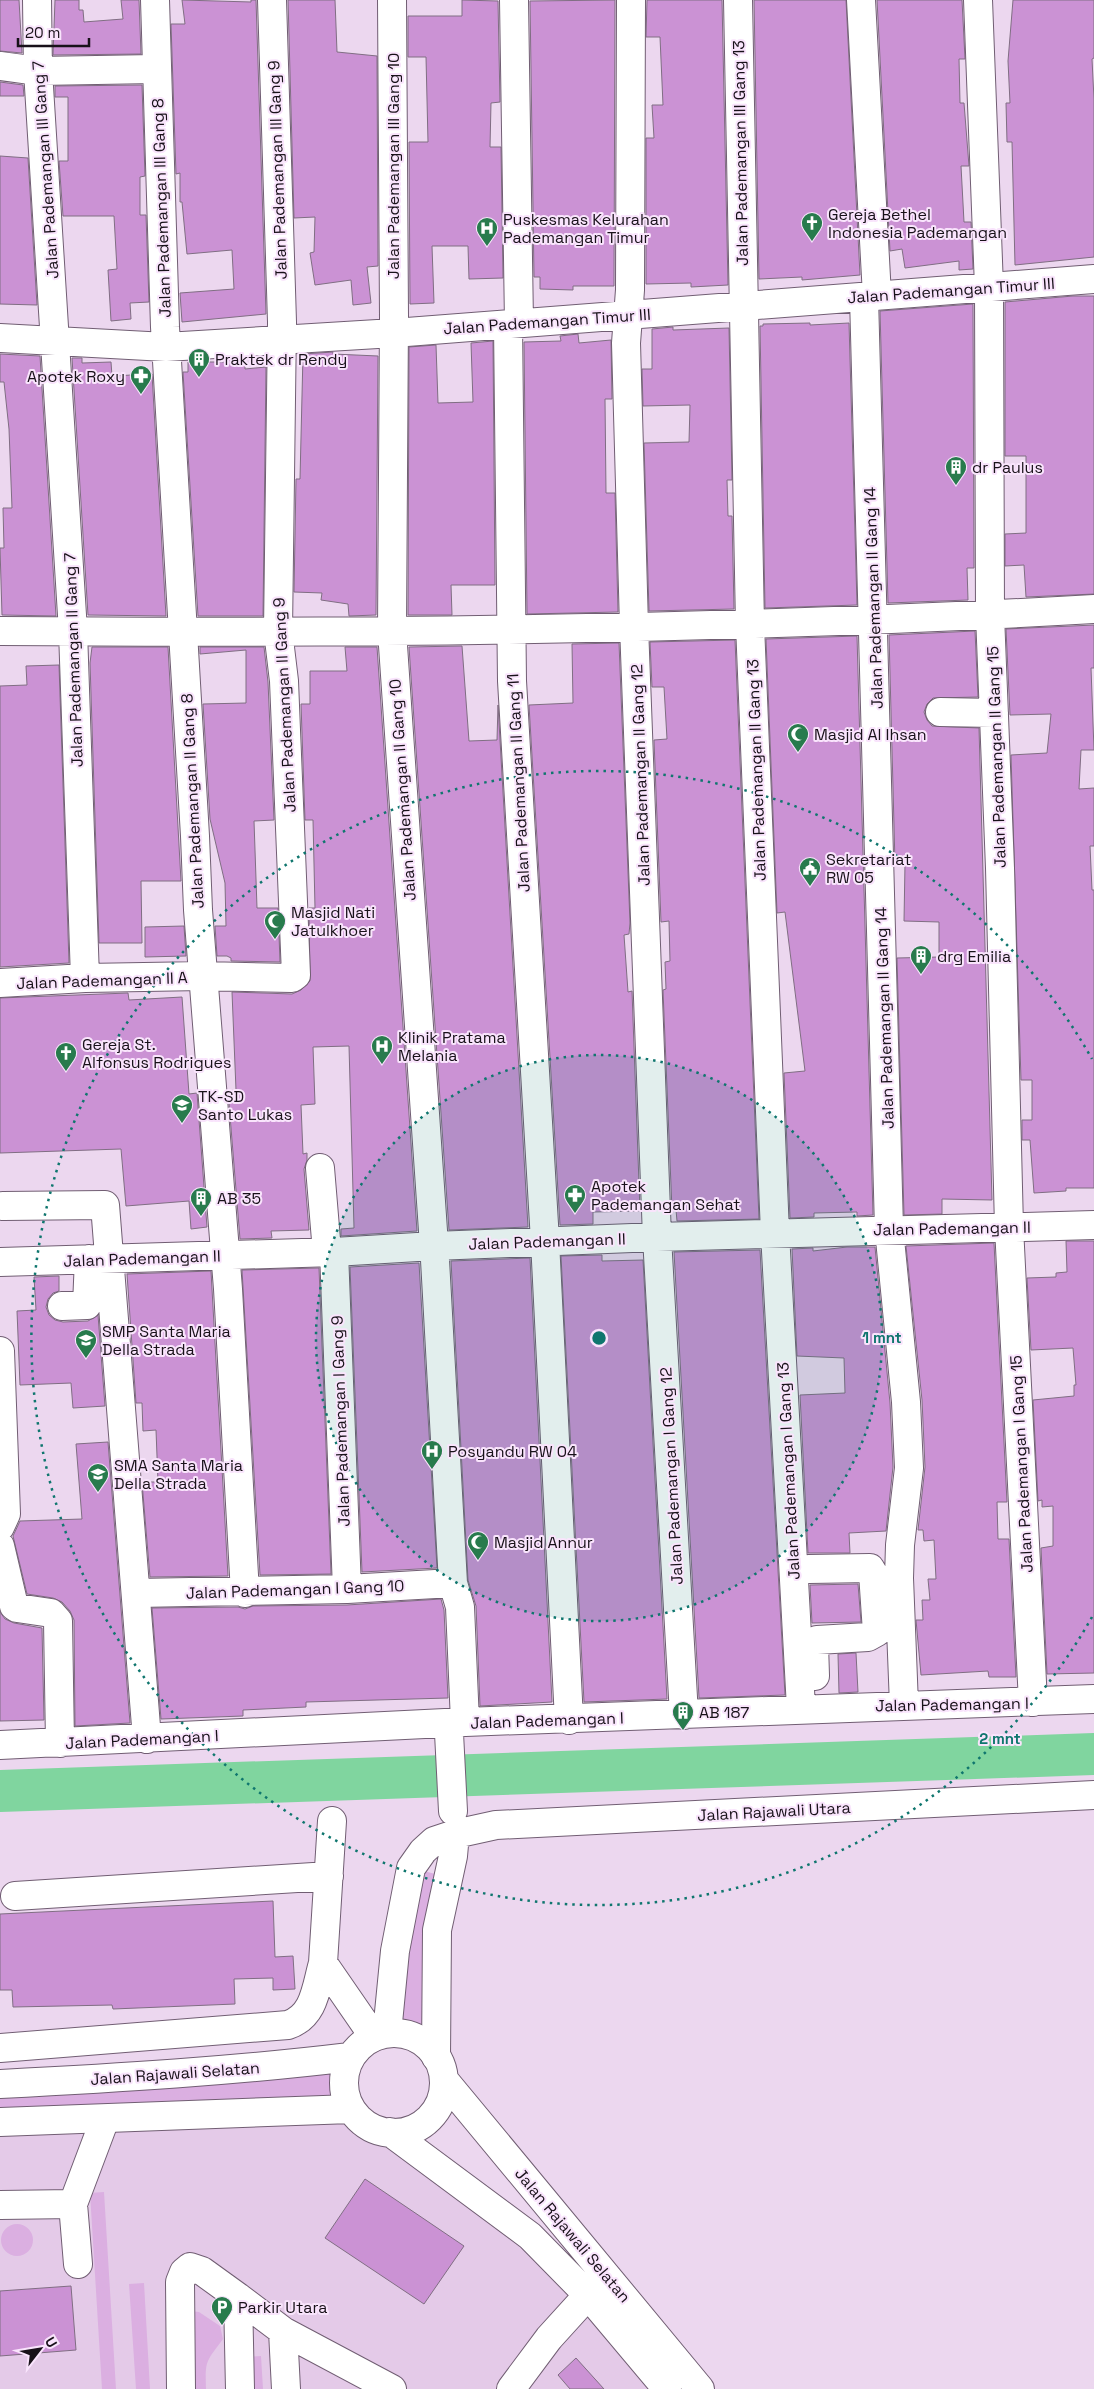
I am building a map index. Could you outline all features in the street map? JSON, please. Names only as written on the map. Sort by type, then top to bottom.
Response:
[{"type":"street","name":"Jalan Pademangan III Gang 7","points":[[37,0],[38,70],[56,341]]},
{"type":"street","name":"Jalan Pademangan III Gang 8","points":[[155,0],[155,69],[166,347]]},
{"type":"street","name":"Jalan Pademangan III Gang 9","points":[[272,0],[282,322],[280,341]]},
{"type":"street","name":"Jalan Pademangan III Gang 10","points":[[392,0],[394,333]]},
{"type":"street","name":"Jalan Pademangan II Gang 11","points":[[514,0],[514,324],[510,628],[546,1241],[569,1720]]},
{"type":"street","name":"Jalan Pademangan II Gang 12","points":[[631,0],[630,314],[626,343],[634,626],[657,1237]]},
{"type":"street","name":"Jalan Pademangan III Gang 13","points":[[738,0],[743,306]]},
{"type":"street","name":"Jalan Pademangan II Gang 14","points":[[861,0],[871,296],[874,620],[889,1229],[906,1402],[908,1459],[899,1570],[904,1705]]},
{"type":"street","name":"Jalan Pademangan II Gang 15","points":[[978,0],[989,287],[990,615],[1000,868],[1008,1227]]},
{"type":"street","points":[[0,66],[38,70],[155,69]]},
{"type":"street","name":"Jalan Pademangan Timur III","points":[[0,338],[166,347],[280,341],[1094,280]]},
{"type":"street","name":"Jalan Pademangan II Gang 13","points":[[743,306],[750,625],[775,1233]]},
{"type":"street","name":"Jalan Pademangan II Gang 10","points":[[394,333],[392,630],[434,1246]]},
{"type":"street","name":"Jalan Pademangan II Gang 7","points":[[56,341],[73,631],[85,978]]},
{"type":"street","name":"Jalan Pademangan II Gang 9","points":[[203,976],[292,978],[296,975],[284,681],[278,632],[280,341]]},
{"type":"street","name":"Jalan Pademangan II Gang 8","points":[[166,347],[184,630],[198,910],[225,1255],[245,1592]]},
{"type":"street","points":[[0,630],[278,632],[750,625],[1094,609]]},
{"type":"street","points":[[940,712],[994,713]]},
{"type":"street","name":"Jalan Pademangan II A","points":[[0,983],[85,978],[203,976]]},
{"type":"street","name":"Jalan Pademangan I Gang 9","points":[[320,1168],[330,1252],[348,1589]]},
{"type":"street","points":[[3,1206],[106,1205],[98,1259],[87,1305],[62,1306]]},
{"type":"street","name":"Jalan Pademangan II","points":[[0,1262],[330,1252],[657,1237],[1094,1224]]},
{"type":"street","name":"Jalan Pademangan I Gang 15","points":[[1008,1227],[1032,1702]]},
{"type":"street","name":"Jalan Pademangan I Gang 13","points":[[775,1233],[809,1708]]},
{"type":"street","name":"Jalan Pademangan I Gang 12","points":[[657,1237],[684,1715]]},
{"type":"street","points":[[434,1246],[452,1583],[460,1607],[454,1816],[448,1877],[437,1930],[440,2069],[443,2098],[435,2113],[423,2125],[407,2131],[390,2132],[371,2126],[351,2109],[344,2092],[344,2074],[350,2057],[362,2043],[381,2035],[413,2037],[424,2045],[440,2069]]},
{"type":"street","points":[[98,1259],[137,1594],[147,1739]]},
{"type":"street","points":[[0,1351],[6,1514],[0,1526]]},
{"type":"street","points":[[0,1546],[14,1606],[51,1613],[58,1621],[60,1743]]},
{"type":"street","points":[[809,1569],[870,1568],[873,1573],[877,1632],[868,1637],[817,1640],[814,1644],[809,1708]]},
{"type":"street","name":"Jalan Pademangan I Gang 10","points":[[137,1594],[348,1589],[452,1583]]},
{"type":"street","name":"Jalan Pademangan I","points":[[0,1745],[147,1739],[455,1732],[569,1720],[809,1708],[1094,1699]]},
{"type":"street","name":"Jalan Rajawali Utara","points":[[381,2035],[411,1868],[428,1845],[454,1816],[496,1825],[1094,1795]]},
{"type":"street","points":[[0,2048],[288,2025],[297,2022],[311,2007],[323,1963],[332,1821]]},
{"type":"street","points":[[411,1868],[448,1877]]},
{"type":"street","points":[[15,1896],[329,1876]]},
{"type":"street","points":[[323,1963],[381,2035]]},
{"type":"street","name":"Jalan Rajawali Selatan","points":[[0,2084],[138,2076],[289,2064],[350,2057]]},
{"type":"street","name":"Jalan Rajawali Selatan","points":[[440,2069],[700,2389]]},
{"type":"street","points":[[0,2122],[351,2109]]},
{"type":"street","points":[[78,2264],[74,2204],[105,2119]]},
{"type":"street","name":"Jalan Rajawali Selatan","points":[[390,2132],[530,2236],[588,2295],[667,2389]]},
{"type":"street","points":[[0,2206],[74,2204]]},
{"type":"street","points":[[181,2389],[180,2282],[184,2272],[190,2267],[202,2271],[283,2331],[384,2387]]},
{"type":"street","points":[[511,2389],[549,2338],[588,2295]]},
{"type":"street","points":[[238,2298],[240,2389]]},
{"type":"street","points":[[283,2331],[286,2389]]},
{"type":"shaded area","points":[[411,1868],[448,1877],[436,2057],[413,2037],[387,2033]]},
{"type":"shaded area","points":[[352,2059],[346,2078],[348,2096],[0,2123],[0,2082]]},
{"type":"shaded area","points":[[355,2111],[371,2126],[390,2132],[530,2236],[667,2389],[0,2389],[0,2122]]},
{"type":"shaded area","points":[[104,2192],[116,2389],[102,2389],[90,2193]]},
{"type":"shaded area","points":[[17,2224],[28,2229],[33,2240],[28,2251],[17,2256],[6,2251],[1,2240],[6,2229]]},
{"type":"shaded area","points":[[144,2283],[150,2389],[136,2389],[129,2284]]},
{"type":"shaded area","points":[[190,2311],[199,2312],[220,2326],[223,2339],[213,2352],[206,2366],[206,2389],[191,2389]]},
{"type":"shaded area","points":[[261,2356],[263,2389],[249,2389],[247,2357]]},
{"type":"building","points":[[0,0],[19,0],[22,53],[0,51]]},
{"type":"building","points":[[55,0],[79,0],[79,10],[83,10],[84,22],[123,19],[121,0],[139,0],[141,54],[53,55]]},
{"type":"building","points":[[182,0],[251,2],[251,0],[256,0],[266,314],[182,322],[180,293],[234,289],[232,250],[187,254],[182,202],[180,202],[180,173],[176,174],[171,24],[185,24]]},
{"type":"building","points":[[288,0],[335,0],[337,52],[377,56],[378,266],[367,267],[371,303],[353,305],[351,280],[315,285],[310,253],[314,252],[315,217],[294,218]]},
{"type":"building","points":[[462,0],[498,1],[500,102],[491,103],[490,147],[501,147],[503,278],[469,279],[468,246],[432,246],[434,303],[410,304],[409,142],[428,142],[426,57],[408,57],[408,16],[462,16]]},
{"type":"building","points":[[615,0],[614,286],[573,286],[573,290],[540,289],[540,277],[534,277],[530,1]]},
{"type":"building","points":[[647,0],[722,0],[728,285],[691,287],[691,283],[646,284],[646,138],[654,138],[652,105],[663,105],[660,37],[646,37]]},
{"type":"building","points":[[754,0],[846,0],[860,275],[802,280],[802,277],[759,279]]},
{"type":"building","points":[[877,0],[962,0],[965,59],[959,59],[960,103],[964,103],[969,166],[961,166],[964,222],[971,222],[973,269],[959,270],[959,261],[905,268],[902,249],[890,251]]},
{"type":"building","points":[[1013,0],[1094,0],[1094,58],[1092,59],[1094,99],[1094,257],[1015,265],[1012,142],[1007,142],[1006,103],[1010,103],[1008,61]]},
{"type":"building","points":[[0,82],[23,85],[24,96],[0,96]]},
{"type":"building","points":[[142,85],[145,176],[140,177],[140,215],[146,215],[149,302],[130,303],[131,319],[111,321],[108,270],[117,269],[114,216],[63,216],[59,161],[68,161],[68,97],[55,97],[55,86]]},
{"type":"building","points":[[0,156],[28,158],[37,305],[0,304]]},
{"type":"building","points":[[1094,296],[1094,594],[1026,597],[1024,565],[1005,566],[1005,534],[1026,533],[1026,456],[1005,456],[1005,302]]},
{"type":"building","points":[[973,304],[974,568],[967,568],[968,600],[888,603],[880,311]]},
{"type":"building","points":[[810,323],[810,325],[849,323],[857,605],[765,608],[760,326],[763,326],[763,324]]},
{"type":"building","points":[[673,327],[673,330],[729,328],[732,480],[727,480],[728,516],[732,516],[734,609],[649,611],[644,443],[689,442],[690,405],[643,406],[642,369],[652,369],[652,329]]},
{"type":"building","points":[[578,334],[579,343],[611,340],[612,399],[605,399],[606,493],[615,493],[618,612],[527,614],[524,342],[561,341],[560,336]]},
{"type":"building","points":[[493,341],[495,585],[451,585],[452,615],[408,615],[409,347],[436,345],[438,403],[473,402],[471,343]]},
{"type":"building","points":[[333,352],[333,354],[378,356],[376,615],[349,616],[348,604],[321,600],[322,593],[294,592],[296,479],[300,479],[303,354]]},
{"type":"building","points":[[0,354],[40,356],[56,616],[2,615],[0,548],[4,548],[3,508],[12,508],[9,429],[4,382],[0,382]]},
{"type":"building","points":[[72,358],[82,358],[82,363],[111,362],[112,376],[152,374],[166,616],[88,615]]},
{"type":"building","points":[[245,358],[245,369],[266,367],[263,616],[198,616],[183,372],[188,372],[188,362],[227,362],[227,359]]},
{"type":"building","points":[[1094,625],[1094,668],[1091,668],[1094,750],[1081,750],[1079,789],[1094,788],[1094,846],[1090,846],[1092,890],[1094,890],[1094,1188],[1066,1188],[1066,1191],[1034,1193],[1030,1140],[1022,1140],[1022,1120],[1032,1120],[1032,1080],[1021,1080],[1011,755],[1047,753],[1051,714],[1010,715],[1006,629]]},
{"type":"building","points":[[975,631],[978,697],[933,698],[927,704],[924,712],[932,726],[979,728],[992,1200],[942,1199],[942,1214],[904,1215],[897,958],[939,957],[939,922],[904,921],[905,864],[895,864],[889,635]]},
{"type":"building","points":[[857,636],[873,1215],[857,1216],[857,1212],[814,1213],[814,1217],[790,1218],[784,1073],[805,1071],[785,912],[777,913],[766,639]]},
{"type":"building","points":[[735,640],[759,1219],[677,1221],[676,1210],[672,1210],[663,990],[666,989],[665,962],[670,961],[669,921],[661,922],[654,740],[667,739],[664,687],[652,687],[650,642]]},
{"type":"building","points":[[619,643],[630,923],[629,934],[624,935],[628,992],[632,991],[640,1211],[593,1212],[593,1224],[560,1225],[529,705],[573,703],[572,644]]},
{"type":"building","points":[[462,646],[469,741],[497,740],[498,705],[528,1227],[449,1230],[409,647]]},
{"type":"building","points":[[92,647],[168,647],[181,881],[141,881],[142,943],[99,943],[90,663]]},
{"type":"building","points":[[200,647],[264,647],[268,682],[274,820],[254,821],[257,908],[278,908],[280,962],[231,961],[231,958],[227,956],[217,956],[215,926],[226,926],[225,883],[210,819],[203,704],[246,703],[246,650],[200,654]]},
{"type":"building","points":[[345,647],[377,647],[417,1231],[341,1236],[341,1229],[354,1228],[349,1046],[313,1047],[315,1104],[301,1105],[303,1154],[307,1153],[304,1169],[309,1230],[271,1231],[272,1238],[240,1239],[228,1091],[236,1090],[232,992],[292,994],[301,990],[310,981],[309,908],[315,908],[313,820],[305,820],[301,704],[310,704],[310,671],[347,671]]},
{"type":"building","points":[[59,665],[69,963],[0,967],[0,686],[27,685],[26,666]]},
{"type":"building","points":[[184,926],[186,956],[145,957],[145,927]]},
{"type":"building","points":[[128,993],[129,1000],[182,997],[189,1094],[197,1093],[207,1227],[191,1229],[189,1201],[126,1206],[121,1149],[0,1153],[0,998]]},
{"type":"building","points":[[1066,1241],[1094,1241],[1094,1673],[1047,1674],[1041,1548],[1053,1546],[1053,1506],[1042,1507],[1042,1500],[1038,1501],[1033,1400],[1074,1396],[1074,1385],[1076,1385],[1073,1348],[1031,1350],[1027,1278],[1056,1277],[1056,1273],[1067,1272]]},
{"type":"building","points":[[994,1243],[1007,1502],[997,1502],[998,1539],[1009,1539],[1016,1677],[989,1677],[988,1671],[921,1675],[916,1620],[923,1620],[922,1600],[930,1600],[928,1579],[936,1579],[934,1540],[924,1541],[923,1530],[918,1530],[925,1467],[922,1400],[906,1246]]},
{"type":"building","points":[[847,1247],[875,1247],[890,1403],[893,1467],[886,1531],[849,1533],[850,1553],[808,1553],[800,1395],[845,1393],[844,1358],[797,1356],[792,1249],[813,1248],[813,1251]]},
{"type":"building","points":[[760,1250],[785,1695],[699,1698],[674,1252]]},
{"type":"building","points":[[602,1255],[602,1261],[643,1260],[667,1699],[584,1702],[561,1256]]},
{"type":"building","points":[[530,1258],[552,1702],[480,1706],[476,1606],[468,1580],[451,1261]]},
{"type":"building","points":[[419,1263],[437,1568],[362,1572],[350,1267]]},
{"type":"building","points":[[319,1268],[331,1574],[260,1575],[242,1270]]},
{"type":"building","points":[[211,1271],[228,1576],[150,1577],[142,1482],[158,1482],[156,1430],[143,1431],[142,1403],[136,1403],[127,1274]]},
{"type":"building","points":[[59,1276],[59,1291],[53,1293],[48,1299],[46,1307],[49,1315],[55,1320],[63,1322],[88,1321],[98,1315],[105,1406],[73,1408],[71,1383],[20,1385],[17,1311],[36,1310],[34,1277]]},
{"type":"building","points":[[108,1442],[130,1723],[75,1726],[74,1620],[70,1611],[62,1602],[53,1598],[27,1594],[13,1536],[20,1521],[82,1519],[76,1444]]},
{"type":"building","points":[[858,1584],[861,1622],[812,1623],[810,1585]]},
{"type":"building","points":[[441,1599],[444,1610],[448,1698],[306,1702],[306,1707],[243,1710],[243,1716],[161,1719],[152,1608],[238,1607],[245,1609],[253,1606],[347,1605]]},
{"type":"building","points":[[0,1612],[5,1619],[14,1623],[42,1628],[44,1720],[0,1721]]},
{"type":"building","points":[[856,1653],[858,1692],[839,1693],[838,1654]]},
{"type":"building","points":[[273,1901],[275,1957],[293,1956],[295,1989],[273,1990],[273,1978],[234,1979],[235,2004],[113,2009],[112,2005],[13,2007],[12,1990],[0,1990],[0,1914]]},
{"type":"building","points":[[365,2179],[464,2246],[424,2304],[325,2238]]},
{"type":"building","points":[[71,2286],[76,2350],[0,2356],[0,2291]]},
{"type":"building","points":[[576,2358],[604,2389],[570,2389],[558,2375]]},
{"type":"waterway","points":[[0,1791],[1094,1754]]},
{"type":"place","name":"Gereja Bethel Indonesia Pademangan","points":[[812,242]]},
{"type":"place","name":"Puskesmas Kelurahan Pademangan Timur","points":[[487,247]]},
{"type":"place","name":"Praktek dr Rendy","points":[[199,378]]},
{"type":"place","name":"Apotek Roxy","points":[[141,395]]},
{"type":"place","name":"dr Paulus","points":[[956,486]]},
{"type":"place","name":"Masjid Al Ihsan","points":[[798,753]]},
{"type":"place","name":"Sekretariat RW 05","points":[[810,887]]},
{"type":"place","name":"Masjid Nati Jatulkhoer","points":[[275,940]]},
{"type":"place","name":"drg Emilia","points":[[921,975]]},
{"type":"place","name":"Klinik Pratama Melania","points":[[382,1065]]},
{"type":"place","name":"Gereja St. Alfonsus Rodrigues","points":[[66,1072]]},
{"type":"place","name":"TK-SD Santo Lukas","points":[[182,1124]]},
{"type":"place","name":"Apotek Pademangan Sehat","points":[[575,1214]]},
{"type":"place","name":"AB 35","points":[[201,1217]]},
{"type":"place","name":"SMP Santa Maria Della Strada","points":[[86,1359]]},
{"type":"place","name":"Posyandu RW 04","points":[[432,1470]]},
{"type":"place","name":"SMA Santa Maria Della Strada","points":[[98,1493]]},
{"type":"place","name":"Masjid Annur","points":[[478,1561]]},
{"type":"place","name":"AB 187","points":[[683,1731]]},
{"type":"place","name":"Parkir Utara","points":[[222,2326]]}]
